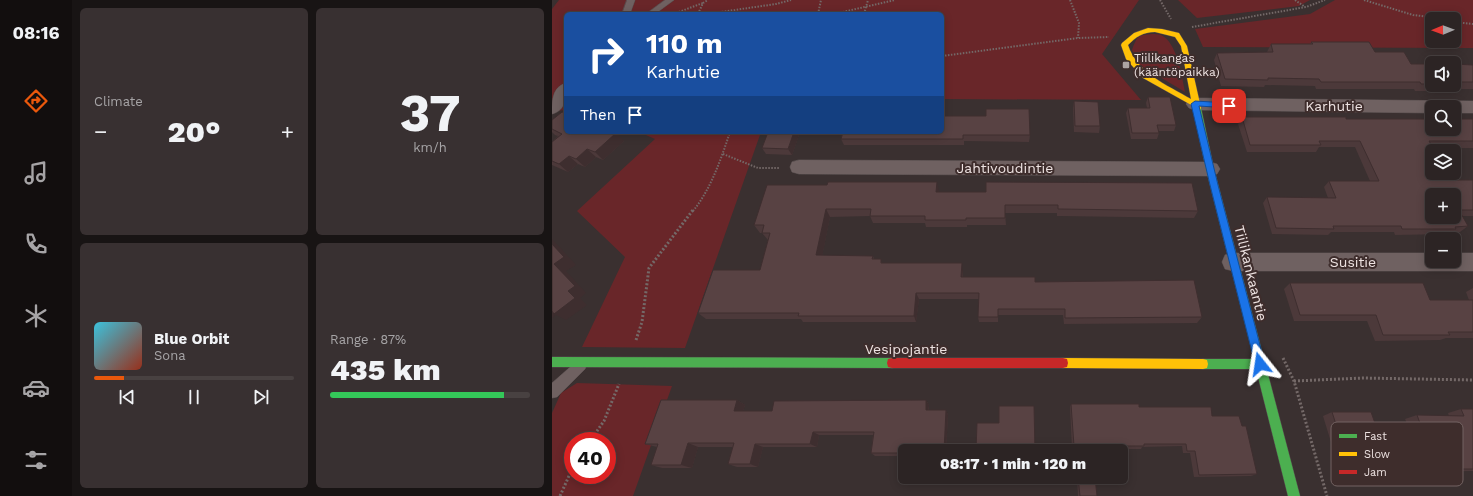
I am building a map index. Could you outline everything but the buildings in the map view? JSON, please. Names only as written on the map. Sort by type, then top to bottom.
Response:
[{"type":"street","name":"Tiilikankaantie","points":[[1129,36],[1139,31],[1155,30],[1177,35],[1184,46],[1195,104],[1210,169],[1294,496]]},
{"type":"street","points":[[1129,36],[1124,44],[1128,57],[1146,76],[1195,104]]},
{"type":"street","points":[[552,108],[564,92]]},
{"type":"street","name":"Karhutie","points":[[1195,104],[1230,106],[1473,107]]},
{"type":"street","name":"Jahtivoudintie","points":[[799,167],[1210,169]]},
{"type":"street","name":"Susitie","points":[[1233,262],[1473,262]]},
{"type":"street","name":"Vesipojantie","points":[[552,362],[1260,364]]},
{"type":"lane","points":[[627,12],[631,0]]},
{"type":"lane","points":[[653,12],[670,0]]},
{"type":"lane","points":[[552,392],[584,362]]},
{"type":"path","points":[[679,12],[708,0]]},
{"type":"path","points":[[721,12],[776,4],[790,0]]},
{"type":"path","points":[[818,12],[821,0]]},
{"type":"path","points":[[865,12],[868,0]]},
{"type":"path","points":[[843,12],[895,0]]},
{"type":"path","points":[[1070,0],[1077,15],[1081,29],[1078,38]]},
{"type":"path","points":[[1295,0],[1306,7]]},
{"type":"path","points":[[1187,27],[1306,7],[1325,0]]},
{"type":"path","points":[[1364,0],[1414,15],[1425,16]]},
{"type":"path","points":[[699,12],[703,3]]},
{"type":"path","points":[[1461,23],[1473,24]]},
{"type":"path","points":[[944,56],[1078,38],[1129,36]]},
{"type":"path","points":[[596,432],[604,421],[628,362],[642,322],[649,268],[666,243],[704,197],[723,154],[729,134]]},
{"type":"path","points":[[723,154],[758,168],[799,167]]},
{"type":"path","points":[[1294,381],[1363,378],[1473,380]]},
{"type":"path","points":[[560,496],[565,484]]},
{"type":"shaded area","points":[[559,0],[1139,0],[1102,54],[1141,100],[944,99],[944,12],[564,12],[564,110],[552,111],[552,9]]},
{"type":"shaded area","points":[[1178,0],[1310,0],[1299,6],[1197,18]]},
{"type":"shaded area","points":[[1335,0],[1473,0],[1473,48],[1461,48],[1461,12],[1425,12],[1425,48],[1203,47],[1195,29],[1310,14]]},
{"type":"shaded area","points":[[1152,34],[1161,35],[1167,39],[1175,52],[1185,92],[1140,65],[1132,50],[1139,37]]},
{"type":"shaded area","points":[[644,134],[760,134],[685,348],[582,347],[625,257],[577,211],[655,139]]},
{"type":"shaded area","points":[[577,383],[672,386],[633,496],[552,496],[552,413],[561,393]]},
{"type":"traffic: fast","points":[[1197,108],[1210,169],[1294,496]]},
{"type":"traffic: fast","points":[[552,362],[892,363]]},
{"type":"traffic: fast","points":[[1203,364],[1260,364]]},
{"type":"traffic: slow","points":[[1195,104],[1146,76],[1128,57],[1124,45],[1136,34],[1142,31],[1155,30],[1177,35],[1184,46],[1197,108]]},
{"type":"traffic: slow","points":[[1063,363],[1203,364]]},
{"type":"traffic: jam","points":[[892,363],[1063,363]]},
{"type":"place","name":"Tiilikangas (kääntöpaikka)","points":[[1126,65]]},
{"type":"route","points":[[1229,106],[1195,104],[1233,262],[1260,364]]}]
